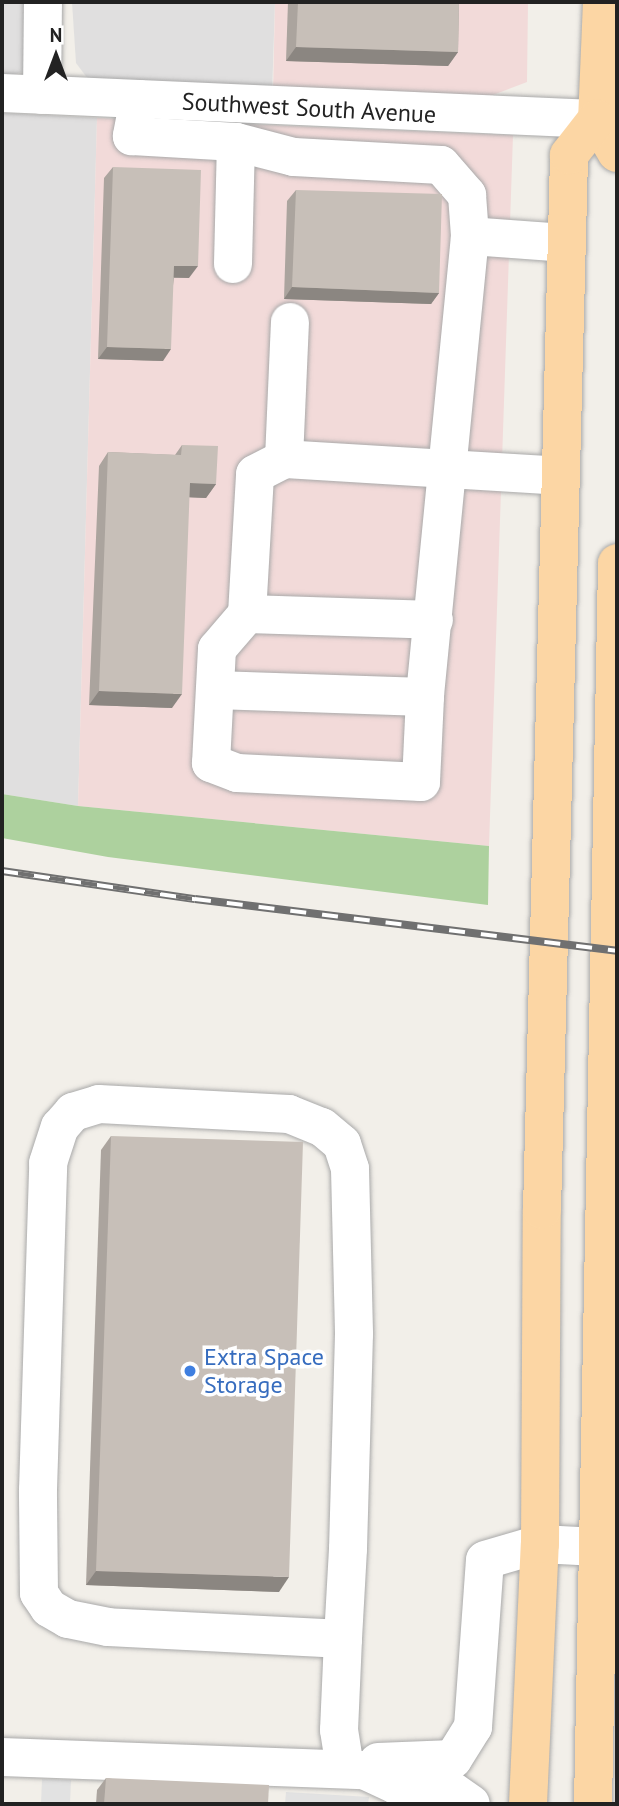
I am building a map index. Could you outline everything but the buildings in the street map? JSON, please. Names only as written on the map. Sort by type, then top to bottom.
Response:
[{"type":"main road","points":[[602,2],[607,120],[617,153]]},
{"type":"main road","points":[[528,1804],[540,1544],[542,1210],[569,155],[607,120]]},
{"type":"main road","points":[[593,1804],[608,1548],[617,563]]},
{"type":"street","points":[[43,2],[43,95]]},
{"type":"street","name":"Southwest South Avenue","points":[[2,93],[607,120]]},
{"type":"street","points":[[139,100],[132,136],[236,142],[294,156],[441,164],[467,195],[470,236],[449,469],[425,697],[421,782],[237,773],[211,763],[217,649],[247,614],[254,474],[284,459],[449,469],[560,476]]},
{"type":"street","points":[[294,107],[294,156]]},
{"type":"street","points":[[365,158],[368,110]]},
{"type":"street","points":[[233,264],[236,142]]},
{"type":"street","points":[[470,236],[566,243]]},
{"type":"street","points":[[284,459],[290,322]]},
{"type":"street","points":[[247,614],[432,634]]},
{"type":"street","points":[[432,634],[446,666],[440,801]]},
{"type":"street","points":[[215,690],[425,697]]},
{"type":"street","points":[[344,1639],[108,1627],[68,1619],[49,1608],[39,1593],[37,1490],[48,1163],[60,1127],[74,1112],[99,1104],[289,1114],[322,1127],[342,1144],[350,1169],[354,1334],[344,1639],[339,1730],[354,1770]]},
{"type":"street","points":[[354,1770],[377,1762],[453,1759],[473,1727],[485,1560],[540,1544],[608,1548]]},
{"type":"street","points":[[2,1757],[354,1770],[396,1785],[451,1790],[471,1804]]},
{"type":"shaded area","points":[[2,2],[33,2],[25,71],[2,78]]},
{"type":"shaded area","points":[[72,2],[275,2],[272,94],[88,79],[76,63]]},
{"type":"shaded area","points":[[275,2],[528,2],[527,82],[485,98],[273,94]]},
{"type":"shaded area","points":[[2,113],[97,118],[78,806],[2,794]]},
{"type":"shaded area","points":[[97,118],[513,135],[489,846],[78,806]]},
{"type":"shaded area","points":[[42,1779],[71,1780],[70,1804],[41,1804]]},
{"type":"shaded area","points":[[286,1792],[369,1797],[368,1804],[285,1804]]},
{"type":"green space","points":[[2,794],[78,806],[489,846],[488,905],[108,857],[2,838]]},
{"type":"railway","points":[[2,871],[195,899],[617,951]]},
{"type":"place","name":"Extra Space Storage","points":[[190,1371]]}]
